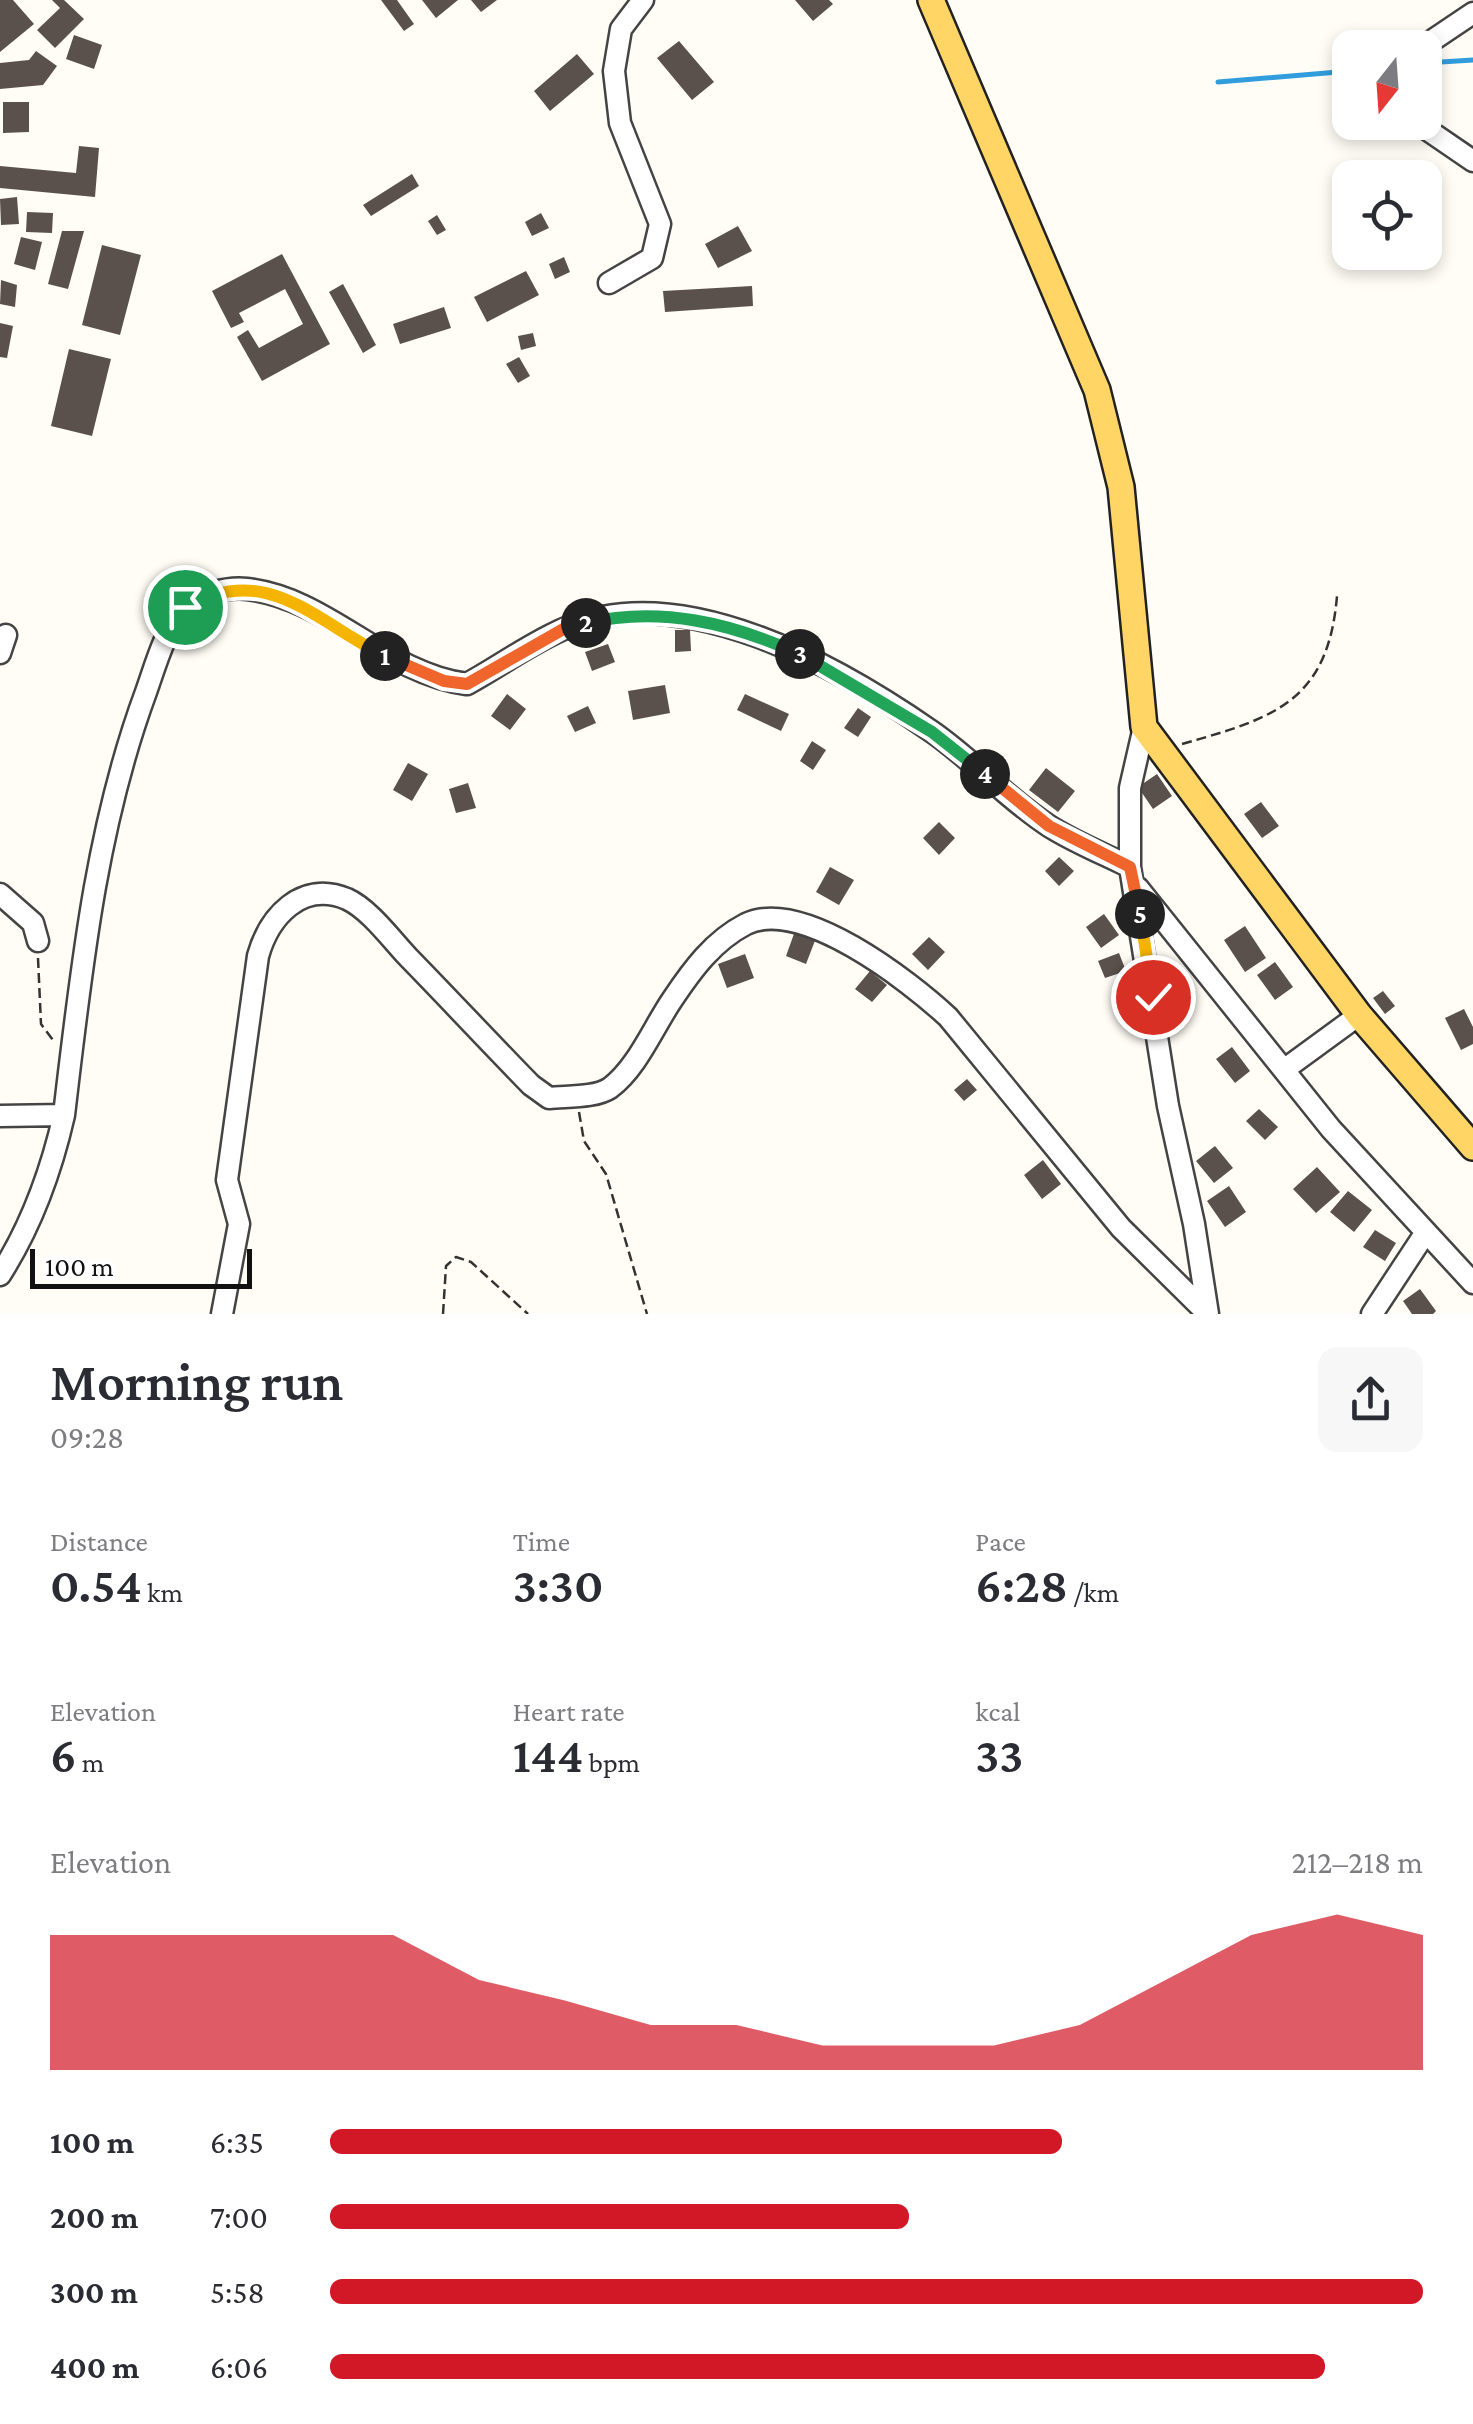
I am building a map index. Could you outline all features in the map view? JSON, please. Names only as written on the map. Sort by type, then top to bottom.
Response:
[{"type":"main road","points":[[932,0],[1097,390],[1121,487],[1144,726],[1359,1015],[1473,1147]]},
{"type":"street","points":[[610,283],[652,258],[660,224],[620,123],[614,71],[621,30],[643,0]]},
{"type":"street","points":[[1442,34],[1473,14]]},
{"type":"street","points":[[1442,140],[1473,161]]},
{"type":"street","points":[[0,1274],[24,1236],[54,1158],[64,1115],[107,820],[123,753],[165,640],[185,607],[212,592],[245,589],[294,600],[414,670],[467,684],[567,627],[632,614],[699,619],[762,637],[832,670],[932,732],[1049,826],[1133,876],[1285,1069],[1424,1235],[1473,1283]]},
{"type":"street","points":[[1144,726],[1130,788],[1133,876],[1168,1106],[1194,1224],[1208,1314]]},
{"type":"street","points":[[0,894],[32,922],[38,941]]},
{"type":"street","points":[[222,1314],[239,1224],[227,1180],[258,956],[265,931],[282,911],[304,895],[327,894],[350,900],[531,1085],[550,1098],[606,1090],[626,1072],[691,970],[714,945],[748,923],[781,920],[833,937],[904,979],[948,1017],[1121,1228],[1208,1314]]},
{"type":"street","points":[[1285,1069],[1359,1015]]},
{"type":"street","points":[[0,1116],[64,1115]]},
{"type":"street","points":[[1372,1314],[1424,1235]]},
{"type":"path","points":[[1161,749],[1242,727],[1292,702],[1320,669],[1334,624],[1336,596]]},
{"type":"path","points":[[38,941],[41,1024],[44,1033],[71,1058]]},
{"type":"path","points":[[576,1096],[584,1141],[606,1174],[647,1314]]},
{"type":"path","points":[[442,1314],[446,1266],[456,1257],[471,1262],[528,1314]]},
{"type":"building","points":[[0,0],[13,0],[34,24],[0,52]]},
{"type":"building","points":[[52,0],[64,0],[84,19],[55,48],[37,30],[60,8]]},
{"type":"building","points":[[381,0],[397,0],[414,24],[404,31]]},
{"type":"building","points":[[422,0],[458,0],[436,18]]},
{"type":"building","points":[[471,0],[497,0],[481,12]]},
{"type":"building","points":[[795,0],[829,0],[833,4],[813,21]]},
{"type":"building","points":[[74,35],[102,45],[94,69],[66,59]]},
{"type":"building","points":[[679,41],[714,82],[692,100],[657,58]]},
{"type":"building","points":[[36,51],[57,66],[43,85],[0,89],[0,63],[29,60]]},
{"type":"building","points":[[577,54],[594,74],[550,111],[534,91]]},
{"type":"building","points":[[3,102],[29,102],[29,132],[3,133]]},
{"type":"building","points":[[79,146],[99,148],[95,197],[0,188],[0,166],[76,173]]},
{"type":"building","points":[[412,174],[419,186],[371,216],[363,205]]},
{"type":"building","points":[[17,197],[19,224],[1,225],[0,199]]},
{"type":"building","points":[[27,212],[53,213],[52,233],[26,232]]},
{"type":"building","points":[[541,213],[549,228],[532,236],[525,222]]},
{"type":"building","points":[[437,215],[446,230],[437,235],[428,221]]},
{"type":"building","points":[[738,226],[752,251],[718,268],[705,244]]},
{"type":"building","points":[[62,231],[84,231],[68,289],[48,284]]},
{"type":"building","points":[[21,237],[42,242],[35,270],[14,264]]},
{"type":"building","points":[[102,245],[141,255],[120,335],[82,325]]},
{"type":"building","points":[[282,254],[330,344],[262,381],[237,337],[248,330],[259,348],[303,324],[285,289],[239,313],[244,322],[231,328],[212,291]]},
{"type":"building","points":[[564,257],[570,272],[555,279],[549,264]]},
{"type":"building","points":[[526,271],[539,295],[487,322],[474,297]]},
{"type":"building","points":[[1,280],[17,285],[15,307],[0,304]]},
{"type":"building","points":[[343,284],[376,345],[363,353],[329,292]]},
{"type":"building","points":[[752,286],[753,306],[665,312],[663,291]]},
{"type":"building","points":[[444,307],[451,328],[400,344],[393,324]]},
{"type":"building","points":[[0,323],[13,326],[7,358],[0,357]]},
{"type":"building","points":[[533,333],[536,346],[521,350],[518,336]]},
{"type":"building","points":[[69,349],[111,359],[92,436],[51,426]]},
{"type":"building","points":[[519,357],[530,376],[518,383],[506,364]]},
{"type":"building","points":[[675,630],[690,630],[691,651],[675,652]]},
{"type":"building","points":[[608,644],[615,662],[592,671],[585,652]]},
{"type":"building","points":[[665,685],[670,713],[633,720],[628,691]]},
{"type":"building","points":[[507,694],[526,709],[510,730],[491,716]]},
{"type":"building","points":[[745,694],[789,714],[781,731],[737,710]]},
{"type":"building","points":[[588,706],[596,723],[575,732],[567,716]]},
{"type":"building","points":[[858,708],[871,717],[858,737],[844,728]]},
{"type":"building","points":[[812,741],[826,750],[813,770],[800,761]]},
{"type":"building","points":[[408,763],[428,774],[412,801],[393,790]]},
{"type":"building","points":[[1046,768],[1075,791],[1058,812],[1029,790]]},
{"type":"building","points":[[1157,774],[1172,796],[1153,809],[1138,787]]},
{"type":"building","points":[[468,783],[476,808],[456,813],[449,789]]},
{"type":"building","points":[[1261,802],[1279,826],[1262,838],[1244,814]]},
{"type":"building","points":[[939,822],[955,838],[939,855],[923,838]]},
{"type":"building","points":[[1059,857],[1074,871],[1059,886],[1045,871]]},
{"type":"building","points":[[830,867],[854,880],[839,905],[816,892]]},
{"type":"building","points":[[1104,914],[1119,935],[1101,948],[1086,927]]},
{"type":"building","points":[[1245,926],[1266,958],[1245,972],[1224,940]]},
{"type":"building","points":[[795,931],[816,938],[806,964],[786,956]]},
{"type":"building","points":[[929,937],[945,952],[928,970],[912,954]]},
{"type":"building","points":[[1119,953],[1126,971],[1105,978],[1098,961]]},
{"type":"building","points":[[745,954],[754,978],[727,988],[718,964]]},
{"type":"building","points":[[1275,962],[1293,987],[1275,1000],[1257,975]]},
{"type":"building","points":[[870,971],[887,985],[872,1002],[855,989]]},
{"type":"building","points":[[1383,991],[1395,1006],[1385,1014],[1373,998]]},
{"type":"building","points":[[1464,1009],[1473,1027],[1473,1044],[1461,1050],[1445,1018]]},
{"type":"building","points":[[1232,1047],[1250,1071],[1235,1083],[1216,1059]]},
{"type":"building","points":[[967,1079],[977,1090],[964,1101],[954,1090]]},
{"type":"building","points":[[1259,1109],[1278,1127],[1265,1140],[1246,1121]]},
{"type":"building","points":[[1215,1146],[1233,1168],[1214,1183],[1196,1161]]},
{"type":"building","points":[[1043,1160],[1061,1184],[1042,1199],[1024,1175]]},
{"type":"building","points":[[1317,1167],[1340,1192],[1316,1213],[1293,1189]]},
{"type":"building","points":[[1229,1186],[1246,1212],[1225,1227],[1207,1201]]},
{"type":"building","points":[[1348,1191],[1372,1210],[1354,1232],[1330,1212]]},
{"type":"building","points":[[1375,1230],[1396,1243],[1385,1261],[1363,1247]]},
{"type":"building","points":[[1420,1289],[1436,1311],[1433,1314],[1412,1314],[1403,1301]]},
{"type":"waterway","points":[[1442,62],[1473,60]]},
{"type":"waterway","points":[[1218,82],[1332,72]]},
{"type":"route","points":[[185,607],[212,592],[245,589],[294,600],[414,670],[467,684],[567,627],[632,614],[699,619],[762,637],[832,670],[932,732],[1049,826],[1130,867],[1153,997]]}]
